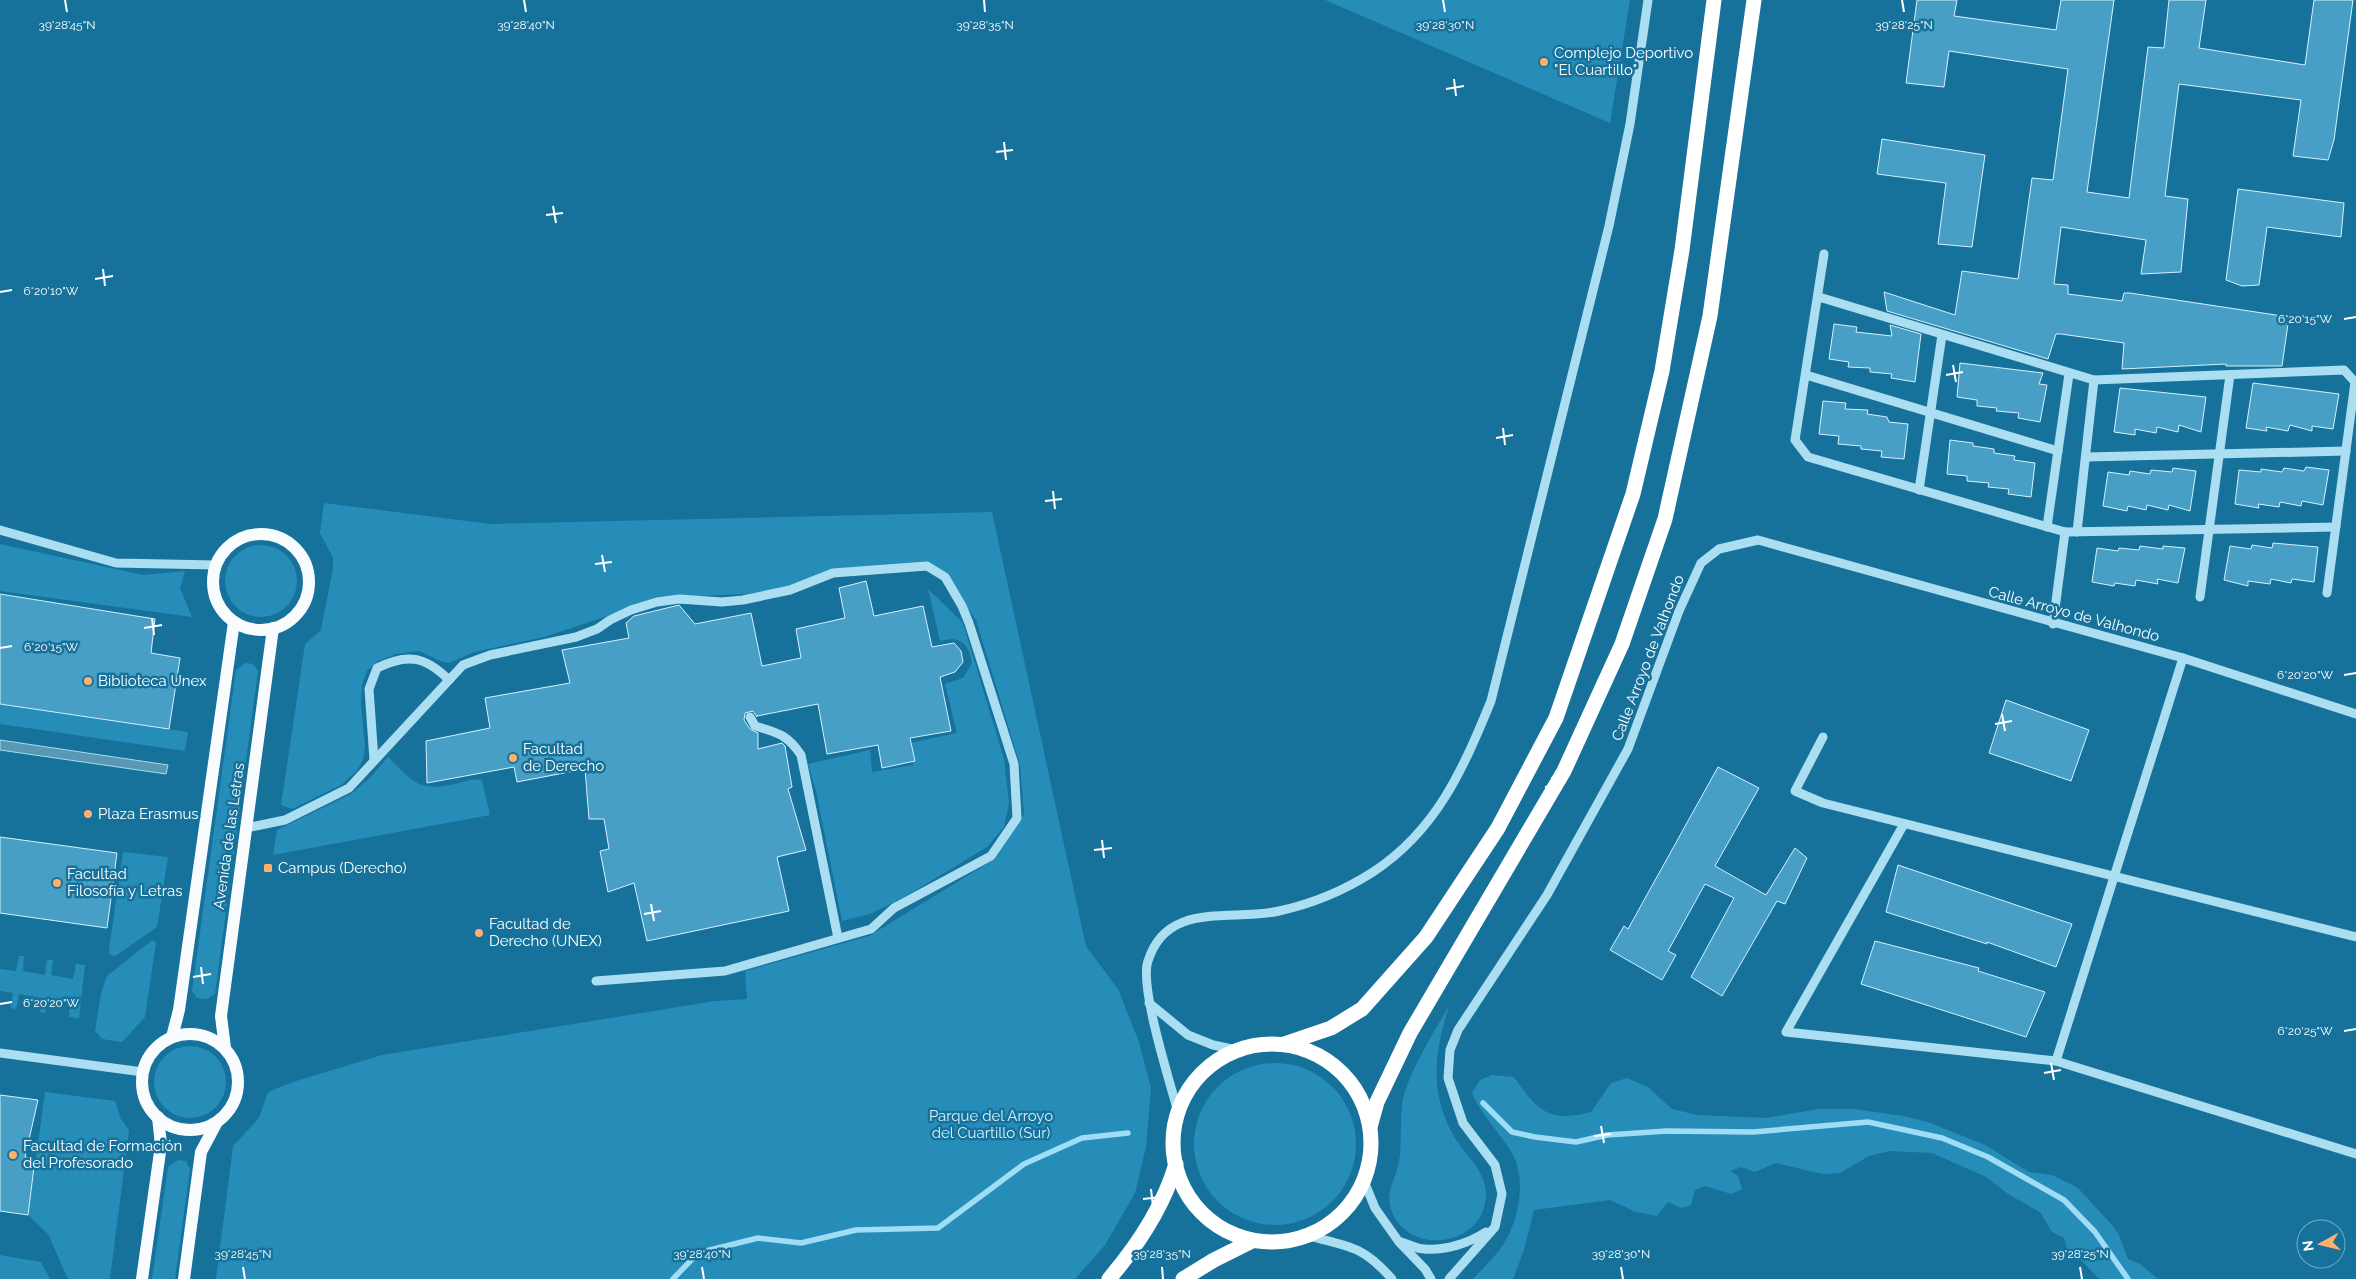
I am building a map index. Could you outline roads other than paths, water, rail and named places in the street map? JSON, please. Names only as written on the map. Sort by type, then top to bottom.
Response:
[{"type":"highway","points":[[1284,1044],[1331,1028],[1362,1009],[1426,937],[1498,828],[1556,718],[1633,494],[1662,371],[1682,250],[1714,0]]},
{"type":"highway","points":[[1370,1127],[1377,1102],[1410,1033],[1564,771],[1622,644],[1665,519],[1710,316],[1754,0]]},
{"type":"highway","points":[[1266,1044],[1284,1044],[1310,1051],[1336,1067],[1355,1089],[1362,1102],[1370,1127],[1371,1154],[1364,1181],[1342,1214],[1332,1223],[1308,1236],[1281,1242],[1252,1241],[1217,1226],[1198,1209],[1184,1188],[1176,1164],[1174,1129],[1178,1112],[1187,1092],[1201,1075],[1218,1060],[1237,1050],[1266,1044]]},
{"type":"highway","points":[[1109,1279],[1149,1225],[1169,1186],[1176,1164]]},
{"type":"highway","points":[[1183,1279],[1214,1260],[1252,1241]]},
{"type":"main road","points":[[255,534],[278,537],[296,549],[307,569],[308,592],[298,612],[287,622],[273,628],[253,630],[234,622],[222,611],[215,597],[212,580],[216,565],[228,546],[241,538],[255,534]]},
{"type":"main road","name":"Avenida de las Letras","points":[[172,1036],[179,1010],[234,622]]},
{"type":"main road","name":"Avenida de las Letras","points":[[225,1048],[221,1016],[273,628]]},
{"type":"main road","points":[[185,1033],[211,1038],[225,1048],[237,1068],[239,1087],[230,1110],[217,1122],[199,1130],[174,1128],[158,1118],[149,1106],[143,1093],[143,1072],[151,1053],[172,1036],[185,1033]]},
{"type":"main road","points":[[142,1279],[161,1145],[158,1118]]},
{"type":"main road","points":[[184,1279],[201,1152],[217,1122]]},
{"type":"street","points":[[1178,1112],[1149,1004],[1146,978],[1147,962],[1162,935],[1181,923],[1213,915],[1249,915],[1279,911],[1343,890],[1399,853],[1430,821],[1465,763],[1491,701],[1609,226],[1630,124],[1648,0]]},
{"type":"street","points":[[1824,254],[1795,440],[1808,457],[2065,532],[2336,527]]},
{"type":"street","points":[[1818,297],[2094,380],[2344,370],[2355,382],[2327,593]]},
{"type":"street","points":[[1919,490],[1942,335]]},
{"type":"street","points":[[2047,526],[2069,374]]},
{"type":"street","points":[[1806,375],[2058,451]]},
{"type":"street","points":[[2200,597],[2230,375]]},
{"type":"street","points":[[2077,532],[2094,380]]},
{"type":"street","points":[[2086,457],[2346,451]]},
{"type":"street","points":[[0,530],[116,563],[216,565]]},
{"type":"street","points":[[2053,624],[2065,532]]},
{"type":"street","name":"Calle Arroyo de Valhondo","points":[[1449,1279],[1494,1227],[1502,1194],[1495,1165],[1463,1123],[1448,1078],[1450,1050],[1458,1030],[1547,895],[1628,748],[1679,611],[1700,563],[1719,549],[1758,540],[2053,624],[2183,658],[2356,714]]},
{"type":"street","points":[[246,828],[285,820],[349,788],[463,665],[490,655],[576,636],[597,629],[610,620],[631,610],[657,602],[679,599],[722,602],[743,600],[790,590],[834,573],[877,568],[927,566],[946,577],[969,623],[1014,764],[1017,818],[991,856],[894,908],[871,929],[725,971],[596,981]]},
{"type":"street","points":[[374,760],[369,689],[377,668],[393,660],[413,658],[436,667],[449,680]]},
{"type":"street","points":[[2056,1061],[2183,658]]},
{"type":"street","points":[[750,717],[755,726],[781,733],[791,740],[801,755],[838,938]]},
{"type":"street","points":[[1823,737],[1795,792],[1822,803],[2356,937]]},
{"type":"street","points":[[1904,824],[1786,1032],[2056,1061],[2356,1154]]},
{"type":"street","points":[[1149,1004],[1188,1035],[1213,1045],[1237,1050]]},
{"type":"street","points":[[0,1052],[143,1072]]},
{"type":"street","points":[[1364,1181],[1375,1208],[1399,1242],[1425,1269],[1431,1279]]},
{"type":"street","points":[[1399,1242],[1424,1249],[1448,1247],[1472,1241],[1494,1227]]},
{"type":"street","points":[[1308,1236],[1356,1248],[1376,1261],[1392,1279]]},
{"type":"waterway","points":[[1483,1103],[1512,1132],[1576,1142],[1607,1135],[1667,1131],[1753,1132],[1868,1122],[1942,1138],[1988,1157],[2064,1200],[2095,1232],[2128,1279]]},
{"type":"waterway","points":[[673,1279],[698,1253],[758,1238],[801,1243],[856,1230],[938,1228],[1024,1164],[1082,1138],[1128,1133]]},
{"type":"place","name":"Complejo Deportivo \"El Cuartillo\"","points":[[1544,62]]},
{"type":"place","name":"Biblioteca Unex","points":[[88,681]]},
{"type":"place","name":"Facultad de Derecho","points":[[513,758]]},
{"type":"place","name":"Plaza Erasmus","points":[[88,814]]},
{"type":"place","name":"Campus (Derecho)","points":[[268,868]]},
{"type":"place","name":"Facultad Filosofía y Letras","points":[[57,883]]},
{"type":"place","name":"Facultad de Derecho (UNEX)","points":[[479,933]]},
{"type":"place","name":"Facultad de Formación del Profesorado","points":[[13,1155]]},
{"type":"park label","name":"Parque del Arroyo del Cuartillo (Sur)","points":[[991,1124]]}]
